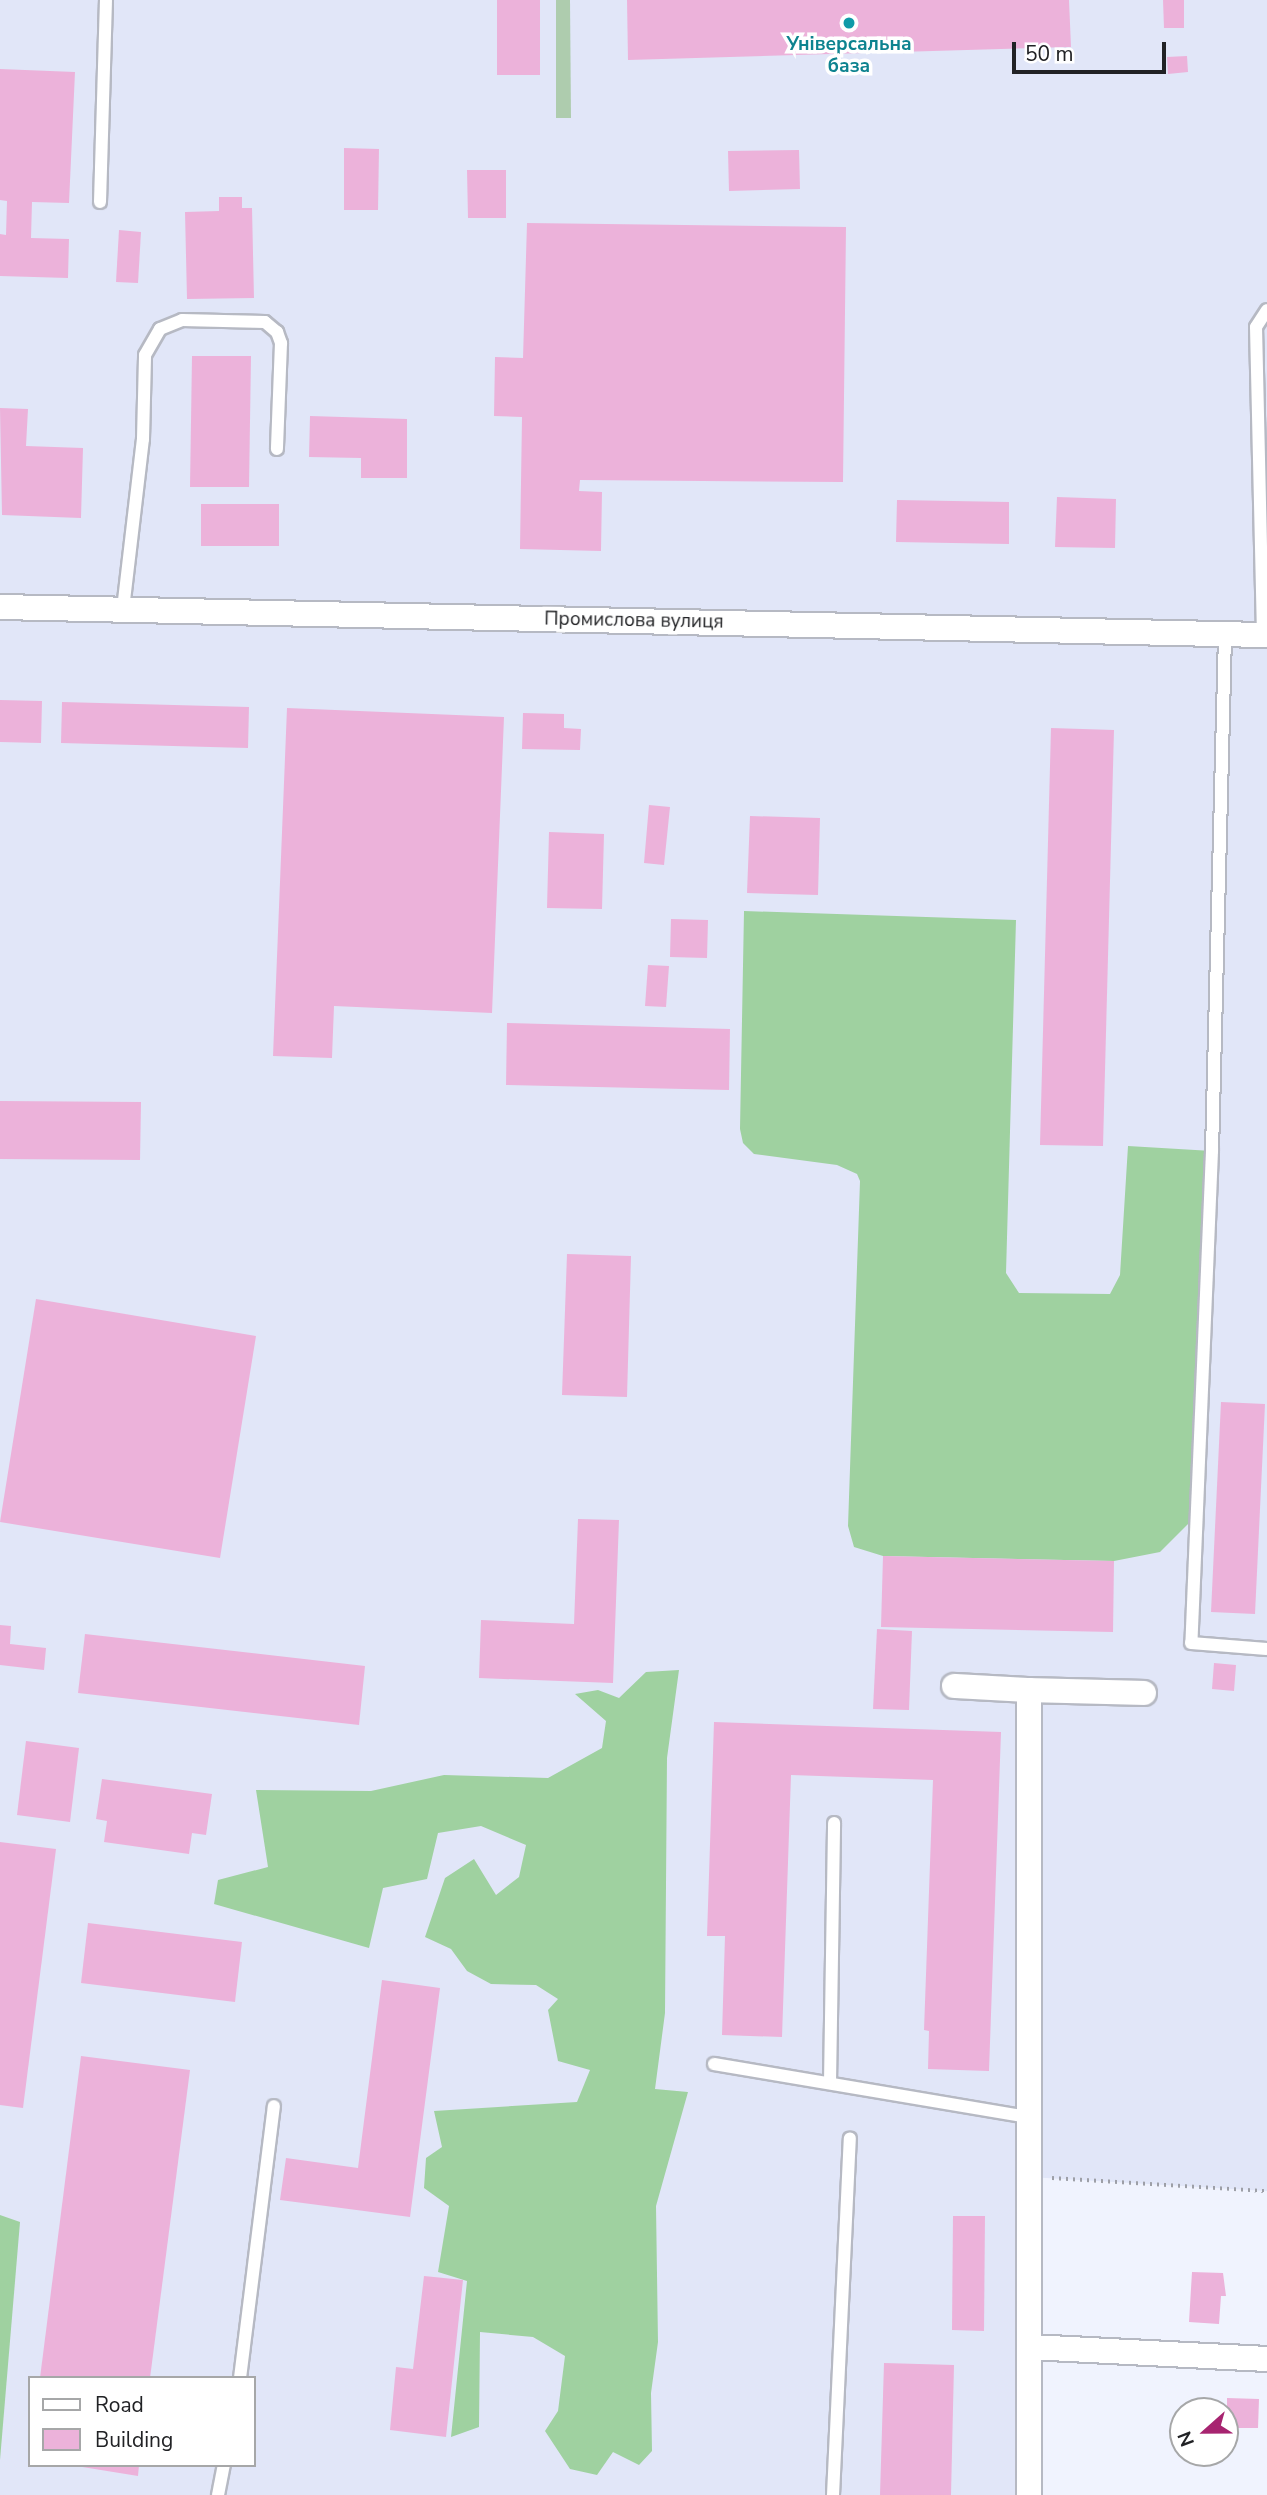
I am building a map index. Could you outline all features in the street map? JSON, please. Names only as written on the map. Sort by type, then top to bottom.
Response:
[{"type":"street","name":"Промислова вулиця","points":[[0,607],[1265,635]]},
{"type":"street","points":[[954,1686],[1144,1692]]},
{"type":"street","points":[[1029,1690],[1030,2495]]},
{"type":"street","points":[[1030,2347],[1267,2359]]},
{"type":"lane","points":[[100,202],[106,0]]},
{"type":"lane","points":[[1265,635],[1256,327],[1267,310]]},
{"type":"lane","points":[[123,609],[143,439],[145,355],[160,329],[182,320],[265,322],[277,332],[281,343],[277,449]]},
{"type":"lane","points":[[1225,635],[1212,1151],[1191,1643],[1267,1649]]},
{"type":"lane","points":[[831,2083],[834,1823]]},
{"type":"lane","points":[[715,2064],[1029,2117]]},
{"type":"lane","points":[[240,2376],[274,2106]]},
{"type":"lane","points":[[834,2495],[850,2138]]},
{"type":"lane","points":[[218,2495],[224,2467]]},
{"type":"path","points":[[1029,2177],[1267,2191]]},
{"type":"shaded area","points":[[0,0],[1267,0],[1267,2191],[1029,2177],[1029,2495],[0,2495]]},
{"type":"green space","points":[[556,0],[570,0],[571,118],[556,118]]},
{"type":"green space","points":[[744,911],[1016,920],[1006,1273],[1019,1293],[1110,1294],[1120,1275],[1128,1146],[1212,1151],[1197,1515],[1160,1552],[1114,1561],[883,1556],[854,1547],[848,1526],[860,1181],[857,1174],[837,1165],[754,1154],[743,1143],[740,1129]]},
{"type":"green space","points":[[679,1670],[667,1758],[665,2013],[655,2089],[688,2092],[656,2206],[658,2342],[651,2393],[652,2451],[639,2465],[613,2452],[597,2475],[570,2469],[545,2431],[558,2411],[565,2356],[533,2337],[480,2332],[479,2427],[451,2437],[467,2281],[438,2272],[449,2206],[424,2188],[426,2158],[442,2147],[434,2111],[577,2102],[590,2070],[558,2061],[548,2010],[558,1999],[536,1985],[491,1984],[467,1971],[451,1949],[425,1937],[445,1878],[474,1859],[496,1895],[519,1877],[526,1845],[481,1826],[438,1833],[427,1879],[383,1888],[369,1948],[214,1904],[218,1880],[268,1867],[256,1790],[371,1791],[444,1775],[548,1778],[602,1748],[606,1721],[575,1694],[598,1690],[619,1698],[646,1672]]},
{"type":"green space","points":[[0,2215],[20,2222],[0,2460]]},
{"type":"building","points":[[497,0],[540,0],[540,75],[497,75]]},
{"type":"building","name":"Універсальна база","points":[[627,0],[1069,0],[1071,47],[628,60]]},
{"type":"building","points":[[1163,0],[1184,0],[1184,28],[1164,28]]},
{"type":"building","points":[[1187,56],[1188,72],[1168,74],[1167,57]]},
{"type":"building","points":[[0,69],[75,72],[69,203],[32,202],[31,238],[69,239],[68,278],[0,276],[0,234],[6,235],[7,201],[0,200]]},
{"type":"building","points":[[344,148],[379,149],[378,210],[344,210]]},
{"type":"building","points":[[799,150],[800,189],[729,191],[728,151]]},
{"type":"building","points":[[467,170],[506,170],[506,218],[468,218]]},
{"type":"building","points":[[219,197],[242,197],[242,208],[252,208],[254,298],[187,299],[185,212],[219,211]]},
{"type":"building","points":[[527,223],[846,227],[843,482],[580,480],[579,491],[602,492],[601,551],[520,549],[522,417],[494,416],[495,357],[523,358]]},
{"type":"building","points":[[119,230],[141,232],[138,283],[116,282]]},
{"type":"building","points":[[192,356],[251,356],[249,487],[190,487]]},
{"type":"building","points":[[0,408],[28,409],[26,446],[83,448],[81,518],[2,515]]},
{"type":"building","points":[[310,416],[407,419],[407,478],[361,478],[361,458],[309,457]]},
{"type":"building","points":[[1057,497],[1116,499],[1115,548],[1055,547]]},
{"type":"building","points":[[897,500],[1009,502],[1009,544],[896,542]]},
{"type":"building","points":[[201,504],[279,504],[279,546],[201,546]]},
{"type":"building","points":[[0,700],[42,701],[41,743],[0,742]]},
{"type":"building","points":[[62,702],[249,707],[248,748],[61,743]]},
{"type":"building","points":[[287,708],[504,717],[492,1013],[334,1006],[332,1058],[273,1056]]},
{"type":"building","points":[[523,713],[564,714],[564,728],[581,729],[580,750],[522,749]]},
{"type":"building","points":[[1051,728],[1114,730],[1103,1146],[1040,1145]]},
{"type":"building","points":[[649,805],[670,807],[664,865],[644,863]]},
{"type":"building","points":[[750,816],[820,818],[818,895],[747,893]]},
{"type":"building","points":[[549,832],[604,834],[602,909],[547,908]]},
{"type":"building","points":[[671,919],[708,920],[707,958],[670,957]]},
{"type":"building","points":[[648,965],[669,966],[666,1007],[645,1006]]},
{"type":"building","points":[[507,1023],[730,1029],[729,1090],[506,1085]]},
{"type":"building","points":[[0,1101],[141,1102],[140,1160],[0,1159]]},
{"type":"building","points":[[567,1254],[631,1256],[627,1397],[562,1395]]},
{"type":"building","points":[[36,1299],[256,1336],[220,1558],[0,1522]]},
{"type":"building","points":[[1221,1402],[1265,1404],[1255,1614],[1211,1612]]},
{"type":"building","points":[[578,1519],[619,1520],[613,1683],[479,1678],[481,1620],[574,1624]]},
{"type":"building","points":[[883,1556],[1114,1561],[1113,1632],[881,1627]]},
{"type":"building","points":[[0,1625],[11,1626],[10,1644],[46,1648],[44,1670],[0,1665]]},
{"type":"building","points":[[877,1629],[912,1631],[909,1710],[873,1709]]},
{"type":"building","points":[[85,1634],[365,1666],[359,1725],[78,1693]]},
{"type":"building","points":[[1214,1663],[1236,1665],[1234,1691],[1212,1689]]},
{"type":"building","points":[[714,1722],[1001,1732],[989,2071],[928,2069],[929,2031],[924,2030],[933,1780],[791,1775],[782,2037],[722,2035],[725,1936],[707,1936]]},
{"type":"building","points":[[26,1741],[79,1748],[70,1822],[17,1815]]},
{"type":"building","points":[[102,1779],[212,1794],[206,1835],[192,1833],[189,1854],[104,1842],[107,1821],[96,1819]]},
{"type":"building","points":[[0,1842],[56,1849],[23,2108],[0,2105]]},
{"type":"building","points":[[88,1923],[242,1942],[235,2002],[81,1983]]},
{"type":"building","points":[[382,1980],[440,1988],[410,2217],[280,2200],[286,2158],[358,2168]]},
{"type":"building","points":[[81,2056],[190,2070],[150,2376],[40,2376]]},
{"type":"building","points":[[953,2216],[985,2216],[984,2331],[952,2330]]},
{"type":"building","points":[[1192,2272],[1223,2273],[1226,2296],[1221,2296],[1219,2324],[1189,2322]]},
{"type":"building","points":[[424,2276],[463,2280],[446,2437],[390,2430],[396,2367],[413,2369]]},
{"type":"building","points":[[884,2363],[954,2365],[951,2495],[880,2495]]},
{"type":"building","points":[[1239,2398],[1259,2399],[1258,2428],[1239,2428]]},
{"type":"building","points":[[82,2467],[139,2467],[138,2476]]},
{"type":"place","name":"Універсальна база","points":[[849,23]]}]
